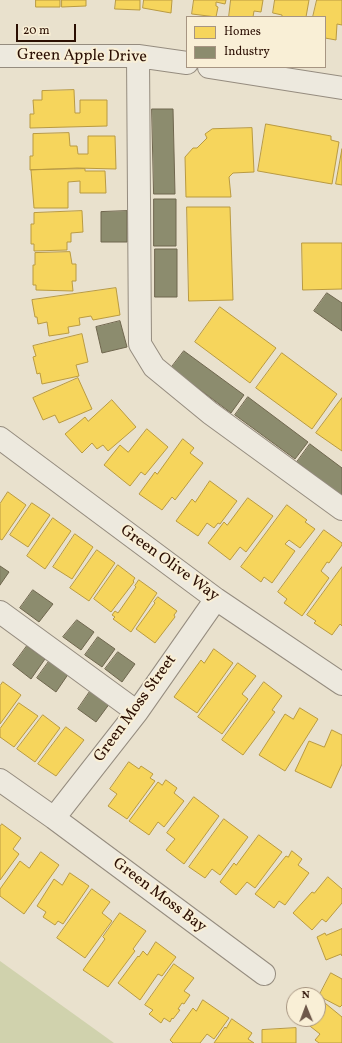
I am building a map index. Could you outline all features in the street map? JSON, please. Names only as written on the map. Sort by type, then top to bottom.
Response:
[{"type":"street","name":"Green Apple Drive","points":[[0,56],[138,56],[186,63]]},
{"type":"street","points":[[138,56],[140,344],[154,367],[210,413],[342,509]]},
{"type":"street","points":[[215,68],[342,88]]},
{"type":"street","name":"Green Olive Way","points":[[0,438],[216,598],[342,684]]},
{"type":"street","name":"Green Moss Street","points":[[54,818],[137,712],[216,598]]},
{"type":"street","points":[[0,612],[137,712]]},
{"type":"street","name":"Green Moss Bay","points":[[0,780],[54,818],[264,974]]},
{"type":"green space","points":[[0,961],[114,1043],[0,1043]]},
{"type":"building: Homes","points":[[36,0],[60,0],[60,7],[36,7]]},
{"type":"building: Homes","points":[[62,0],[86,0],[86,6],[62,7]]},
{"type":"building: Homes","points":[[116,0],[140,0],[140,10],[115,9]]},
{"type":"building: Homes","points":[[144,0],[172,0],[171,13],[143,8]]},
{"type":"building: Homes","points":[[194,0],[226,0],[225,4],[216,2],[216,6],[218,7],[216,16],[192,14]]},
{"type":"building: Homes","points":[[231,0],[263,0],[261,12],[254,11],[253,16],[229,16]]},
{"type":"building: Homes","points":[[275,0],[309,0],[306,16],[282,16],[273,13]]},
{"type":"building: Homes","points":[[317,0],[342,0],[342,25],[337,24],[336,40],[326,38],[326,16],[313,16]]},
{"type":"building: Homes","points":[[74,90],[75,113],[80,113],[80,100],[107,100],[107,126],[30,128],[30,114],[34,114],[33,100],[42,100],[42,91]]},
{"type":"building: Homes","points":[[266,124],[331,136],[331,140],[339,142],[332,184],[258,171]]},
{"type":"building: Homes","points":[[252,128],[254,172],[233,173],[229,177],[231,197],[186,197],[185,157],[193,148],[197,148],[207,138],[205,134],[212,129]]},
{"type":"building: Homes","points":[[69,133],[70,146],[77,146],[78,154],[88,154],[88,136],[115,136],[116,169],[77,168],[30,170],[30,156],[33,156],[33,134]]},
{"type":"building: Homes","points":[[342,149],[342,185],[336,184]]},
{"type":"building: Homes","points":[[85,169],[85,171],[105,171],[106,193],[80,193],[80,181],[68,182],[68,208],[34,208],[31,170]]},
{"type":"building: Homes","points":[[187,207],[230,207],[233,300],[189,301]]},
{"type":"building: Homes","points":[[82,211],[83,232],[71,233],[71,242],[67,242],[67,250],[34,251],[34,244],[31,244],[31,224],[34,224],[34,213]]},
{"type":"building: Homes","points":[[302,243],[342,243],[342,289],[303,290]]},
{"type":"building: Homes","points":[[70,252],[72,264],[76,264],[76,281],[72,281],[73,291],[36,290],[36,285],[33,285],[33,265],[35,265],[35,253]]},
{"type":"building: Homes","points":[[116,288],[120,315],[93,320],[91,316],[79,318],[80,325],[68,327],[69,333],[49,336],[47,322],[38,324],[37,317],[35,317],[32,300]]},
{"type":"building: Homes","points":[[220,307],[276,348],[250,383],[195,342]]},
{"type":"building: Homes","points":[[82,334],[88,362],[76,365],[79,376],[42,384],[40,373],[37,374],[33,357],[36,356],[33,346]]},
{"type":"building: Homes","points":[[282,353],[337,394],[312,429],[256,388]]},
{"type":"building: Homes","points":[[78,378],[92,409],[59,423],[55,415],[43,420],[33,398]]},
{"type":"building: Homes","points":[[342,398],[342,451],[316,433]]},
{"type":"building: Homes","points":[[112,400],[136,427],[108,451],[103,445],[97,449],[92,443],[82,453],[65,434],[85,417],[88,421]]},
{"type":"building: Homes","points":[[147,429],[168,447],[145,475],[141,472],[130,486],[104,465],[120,445],[128,452]]},
{"type":"building: Homes","points":[[183,439],[194,448],[190,453],[203,463],[175,500],[172,497],[162,510],[139,494],[155,472],[157,474]]},
{"type":"building: Homes","points":[[210,481],[237,501],[220,524],[218,523],[214,528],[207,523],[198,536],[176,521],[192,499],[195,502]]},
{"type":"building: Homes","points":[[8,492],[26,505],[2,540],[0,539],[0,504]]},
{"type":"building: Homes","points":[[248,498],[273,516],[246,552],[240,547],[230,560],[208,543],[224,522],[227,525]]},
{"type":"building: Homes","points":[[32,503],[50,515],[28,547],[10,535]]},
{"type":"building: Homes","points":[[287,505],[307,520],[305,522],[315,529],[300,548],[289,540],[285,544],[295,551],[272,583],[264,577],[261,582],[241,567]]},
{"type":"building: Homes","points":[[53,518],[71,531],[45,569],[27,556]]},
{"type":"building: Homes","points":[[324,530],[342,543],[342,545],[321,571],[329,578],[302,616],[284,603],[287,599],[278,592]]},
{"type":"building: Homes","points":[[75,534],[93,547],[72,579],[53,567]]},
{"type":"building: Homes","points":[[97,550],[115,563],[89,601],[70,588]]},
{"type":"building: Homes","points":[[118,565],[135,578],[133,581],[134,582],[111,612],[94,599]]},
{"type":"building: Homes","points":[[342,567],[342,626],[340,624],[332,635],[314,623],[316,621],[307,615]]},
{"type":"building: Homes","points":[[139,580],[157,593],[131,632],[113,619],[115,617],[112,615],[115,611],[118,613],[136,587],[135,586]]},
{"type":"building: Homes","points":[[158,597],[177,611],[174,615],[175,617],[155,643],[136,629]]},
{"type":"building: Homes","points":[[214,649],[233,663],[197,713],[174,697],[201,660],[204,663]]},
{"type":"building: Homes","points":[[238,663],[256,676],[242,694],[248,699],[222,734],[198,717]]},
{"type":"building: Homes","points":[[3,682],[21,695],[0,724],[0,686]]},
{"type":"building: Homes","points":[[264,682],[282,696],[272,710],[275,712],[243,755],[222,740]]},
{"type":"building: Homes","points":[[19,703],[38,716],[14,747],[0,737],[0,729]]},
{"type":"building: Homes","points":[[300,708],[318,719],[285,771],[259,755],[285,714],[293,719]]},
{"type":"building: Homes","points":[[43,715],[60,728],[35,762],[17,749]]},
{"type":"building: Homes","points":[[66,727],[84,740],[56,776],[38,764]]},
{"type":"building: Homes","points":[[332,730],[342,735],[342,764],[331,788],[295,771],[309,741],[324,747]]},
{"type":"building: Homes","points":[[129,762],[139,769],[141,766],[153,774],[150,778],[155,781],[127,819],[108,806],[117,794],[110,789]]},
{"type":"building: Homes","points":[[166,780],[177,788],[174,793],[184,801],[164,827],[158,822],[149,835],[129,821],[158,782],[162,785]]},
{"type":"building: Homes","points":[[194,797],[219,816],[184,864],[166,850],[175,839],[167,833]]},
{"type":"building: Homes","points":[[224,819],[248,837],[220,875],[212,869],[205,878],[189,867]]},
{"type":"building: Homes","points":[[2,824],[21,838],[13,849],[19,854],[0,880],[0,827]]},
{"type":"building: Homes","points":[[259,835],[282,852],[255,888],[247,882],[236,895],[220,882],[234,863],[236,865]]},
{"type":"building: Homes","points":[[292,851],[302,859],[298,865],[309,873],[285,905],[279,901],[274,908],[255,894],[286,856],[288,857]]},
{"type":"building: Homes","points":[[41,852],[59,865],[24,914],[0,896],[0,889],[20,861],[29,868]]},
{"type":"building: Homes","points":[[70,873],[89,886],[63,924],[58,921],[55,925],[43,917],[46,912],[37,906],[54,879],[62,885]]},
{"type":"building: Homes","points":[[328,877],[342,889],[342,903],[326,922],[322,919],[312,930],[293,913]]},
{"type":"building: Homes","points":[[92,889],[110,902],[102,913],[112,921],[85,958],[57,938]]},
{"type":"building: Homes","points":[[120,913],[146,931],[133,949],[135,951],[108,987],[83,970],[105,939],[103,937]]},
{"type":"building: Homes","points":[[342,929],[342,956],[341,954],[326,960],[317,937],[325,933],[326,935]]},
{"type":"building: Homes","points":[[156,942],[176,957],[162,976],[158,974],[140,1000],[118,983],[138,956],[139,957],[143,951],[147,955]]},
{"type":"building: Homes","points":[[174,964],[194,978],[184,991],[190,995],[184,1004],[182,1003],[178,1009],[180,1010],[170,1022],[164,1018],[161,1023],[149,1014],[153,1010],[145,1005]]},
{"type":"building: Homes","points":[[331,973],[342,979],[342,1005],[340,1007],[326,1000],[326,987],[324,987]]},
{"type":"building: Homes","points":[[203,1000],[229,1018],[214,1039],[207,1034],[200,1043],[173,1043],[170,1040],[193,1008],[196,1011]]},
{"type":"building: Homes","points":[[326,1004],[342,1017],[342,1043],[319,1043],[315,1040],[320,1034],[311,1027],[326,1027]]},
{"type":"building: Homes","points":[[232,1019],[252,1033],[248,1039],[254,1043],[214,1043]]},
{"type":"building: Homes","points":[[296,1028],[296,1043],[262,1043],[262,1030]]},
{"type":"building: Industry","points":[[152,109],[173,109],[175,194],[154,194]]},
{"type":"building: Industry","points":[[154,199],[176,199],[176,246],[154,246]]},
{"type":"building: Industry","points":[[127,211],[127,242],[101,242],[101,212]]},
{"type":"building: Industry","points":[[155,249],[177,249],[177,297],[155,297]]},
{"type":"building: Industry","points":[[327,293],[342,303],[342,331],[314,311]]},
{"type":"building: Industry","points":[[120,321],[127,347],[102,353],[96,327]]},
{"type":"building: Industry","points":[[184,351],[244,395],[231,413],[171,368]]},
{"type":"building: Industry","points":[[248,397],[308,442],[295,459],[235,415]]},
{"type":"building: Industry","points":[[310,444],[342,468],[342,496],[297,462]]},
{"type":"building: Industry","points":[[0,566],[9,572],[0,585]]},
{"type":"building: Industry","points":[[33,590],[53,604],[39,622],[20,608]]},
{"type":"building: Industry","points":[[77,620],[94,632],[81,650],[63,637]]},
{"type":"building: Industry","points":[[98,637],[115,649],[102,667],[85,655]]},
{"type":"building: Industry","points":[[27,646],[45,659],[31,679],[13,665]]},
{"type":"building: Industry","points":[[118,652],[135,664],[122,682],[105,669]]},
{"type":"building: Industry","points":[[50,660],[69,673],[56,692],[37,678]]},
{"type":"building: Industry","points":[[91,690],[110,703],[96,722],[78,709]]}]
